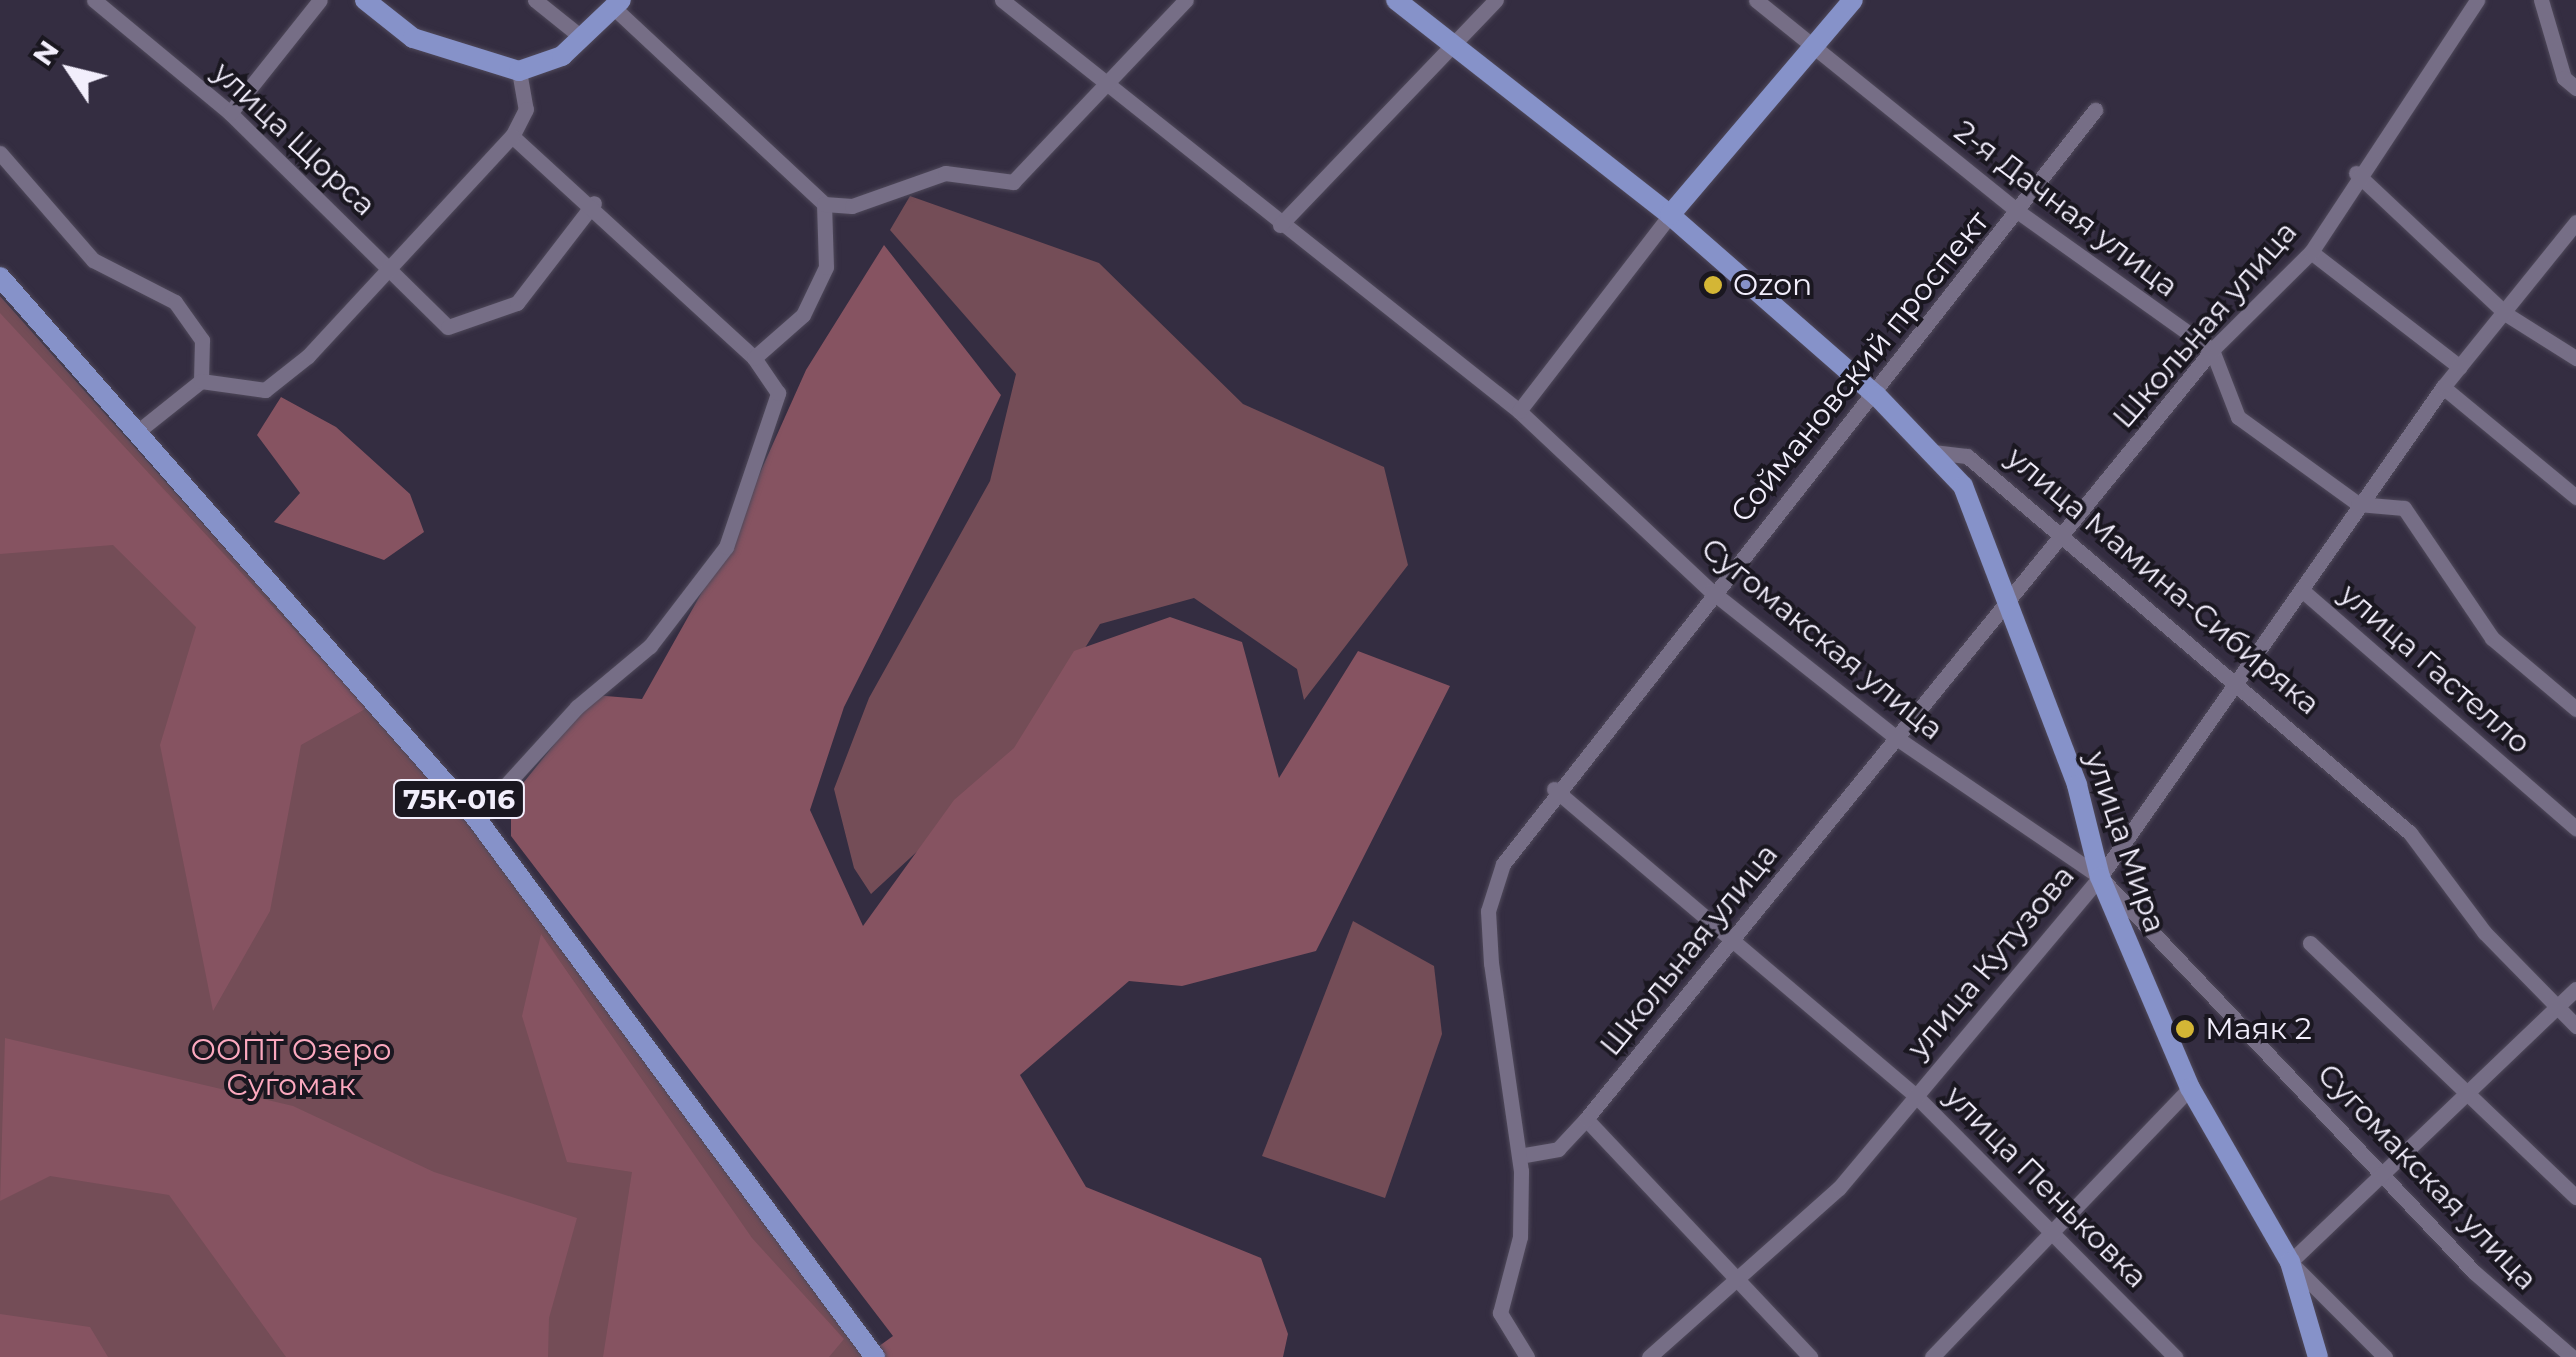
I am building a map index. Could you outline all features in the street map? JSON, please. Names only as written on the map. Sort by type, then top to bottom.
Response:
[{"type":"main road","points":[[365,0],[413,38],[518,71],[562,56],[617,4]]},
{"type":"main road","name":"улица Мамина-Сибиряка","points":[[1396,0],[1670,215],[1877,396],[1934,452]]},
{"type":"main road","points":[[1670,215],[1854,0]]},
{"type":"main road","name":"75К-016","points":[[0,277],[476,818],[875,1357]]},
{"type":"main road","name":"улица Мира","points":[[1934,452],[1976,509],[2077,785],[2100,876],[2190,1088],[2290,1262],[2318,1357]]},
{"type":"street","name":"улица Щорса","points":[[94,0],[230,113],[448,327],[517,303],[594,203]]},
{"type":"street","points":[[230,113],[320,0]]},
{"type":"street","points":[[536,0],[581,36]]},
{"type":"street","name":"Сугомакская улица","points":[[1002,0],[1106,89],[1518,411],[1712,591],[1898,739],[2100,876],[2474,1272],[2572,1357]]},
{"type":"street","points":[[617,4],[824,204],[852,206],[945,173],[1013,182],[1106,89],[1186,0]]},
{"type":"street","points":[[1280,225],[1496,0]]},
{"type":"street","name":"2-я Дачная улица","points":[[1756,0],[1812,50],[2020,213],[2212,350]]},
{"type":"street","name":"Школьная улица","points":[[1519,1156],[1558,1149],[1586,1119],[2007,600],[2065,536],[2212,350],[2311,252],[2356,173],[2477,0]]},
{"type":"street","points":[[2540,0],[2564,78],[2576,88]]},
{"type":"street","points":[[137,432],[200,381],[264,390],[392,268],[512,136],[526,108],[518,71]]},
{"type":"street","name":"Соймановский проспект","points":[[1527,1357],[1500,1313],[1520,1237],[1519,1156],[1488,912],[1503,864],[1554,789],[1712,591],[1877,396],[2020,213],[2094,110]]},
{"type":"street","points":[[476,818],[577,707],[650,646],[726,547],[778,394],[754,358],[594,203],[512,136]]},
{"type":"street","points":[[0,153],[93,260],[175,302],[202,340],[200,381]]},
{"type":"street","points":[[2356,173],[2506,314],[2576,358]]},
{"type":"street","points":[[754,358],[803,314],[826,267],[824,204]]},
{"type":"street","points":[[1518,411],[1670,215]]},
{"type":"street","name":"улица Кутузова","points":[[1649,1357],[1736,1288],[1840,1188],[1914,1094],[2100,876],[2240,683],[2358,504],[2443,387],[2506,314],[2576,222]]},
{"type":"street","points":[[2311,252],[2460,367]]},
{"type":"street","points":[[2212,350],[2238,417],[2358,504],[2404,508],[2492,638],[2576,709]]},
{"type":"street","points":[[2443,387],[2576,496]]},
{"type":"street","name":"улица Мамина-Сибиряка","points":[[1934,452],[1967,456],[2240,683],[2410,833],[2484,932],[2576,1026]]},
{"type":"street","name":"улица Гастелло","points":[[2303,591],[2576,828]]},
{"type":"street","name":"улица Пеньковка","points":[[1554,789],[1914,1094],[2054,1227],[2175,1357]]},
{"type":"street","points":[[2310,943],[2475,1094],[2576,1197]]},
{"type":"street","points":[[2384,1357],[2290,1262],[2380,1170],[2475,1094],[2556,1006],[2576,990]]},
{"type":"street","points":[[1932,1357],[2190,1088]]},
{"type":"street","points":[[1586,1119],[1736,1288],[1810,1357]]},
{"type":"green space","points":[[910,196],[1099,263],[1243,404],[1384,467],[1408,565],[1304,700],[1297,669],[1194,598],[1100,624],[1012,764],[871,894],[854,868],[834,789],[869,698],[990,481],[1016,374],[890,230]]},
{"type":"green space","name":"ООПТ Озеро Сугомак","points":[[0,296],[471,824],[864,1357],[0,1357]]},
{"type":"green space","points":[[1353,921],[1434,966],[1442,1034],[1385,1198],[1262,1156]]},
{"type":"shaded area","points":[[884,245],[1001,395],[844,707],[810,810],[863,926],[954,800],[1014,748],[1074,651],[1170,617],[1242,642],[1279,778],[1358,651],[1450,686],[1316,951],[1182,986],[1129,981],[1020,1075],[1086,1187],[1261,1258],[1288,1334],[1283,1357],[864,1357],[893,1336],[511,836],[511,798],[594,695],[642,699],[725,551],[806,370]]},
{"type":"shaded area","points":[[0,313],[367,708],[301,745],[270,911],[213,1011],[160,745],[196,627],[113,545],[0,554]]},
{"type":"shaded area","points":[[281,397],[336,427],[410,494],[424,532],[384,560],[274,522],[300,493],[257,435]]},
{"type":"shaded area","points":[[541,934],[752,1238],[844,1339],[829,1357],[603,1357],[632,1172],[567,1162],[522,1016]]},
{"type":"shaded area","points":[[5,1038],[293,1106],[434,1172],[577,1218],[549,1318],[548,1357],[286,1357],[169,1195],[50,1176],[0,1201]]},
{"type":"shaded area","points":[[0,1314],[90,1327],[108,1357],[0,1357]]},
{"type":"place","name":"Ozon","points":[[1713,285]]},
{"type":"place","name":"Маяк 2","points":[[2185,1029]]}]
